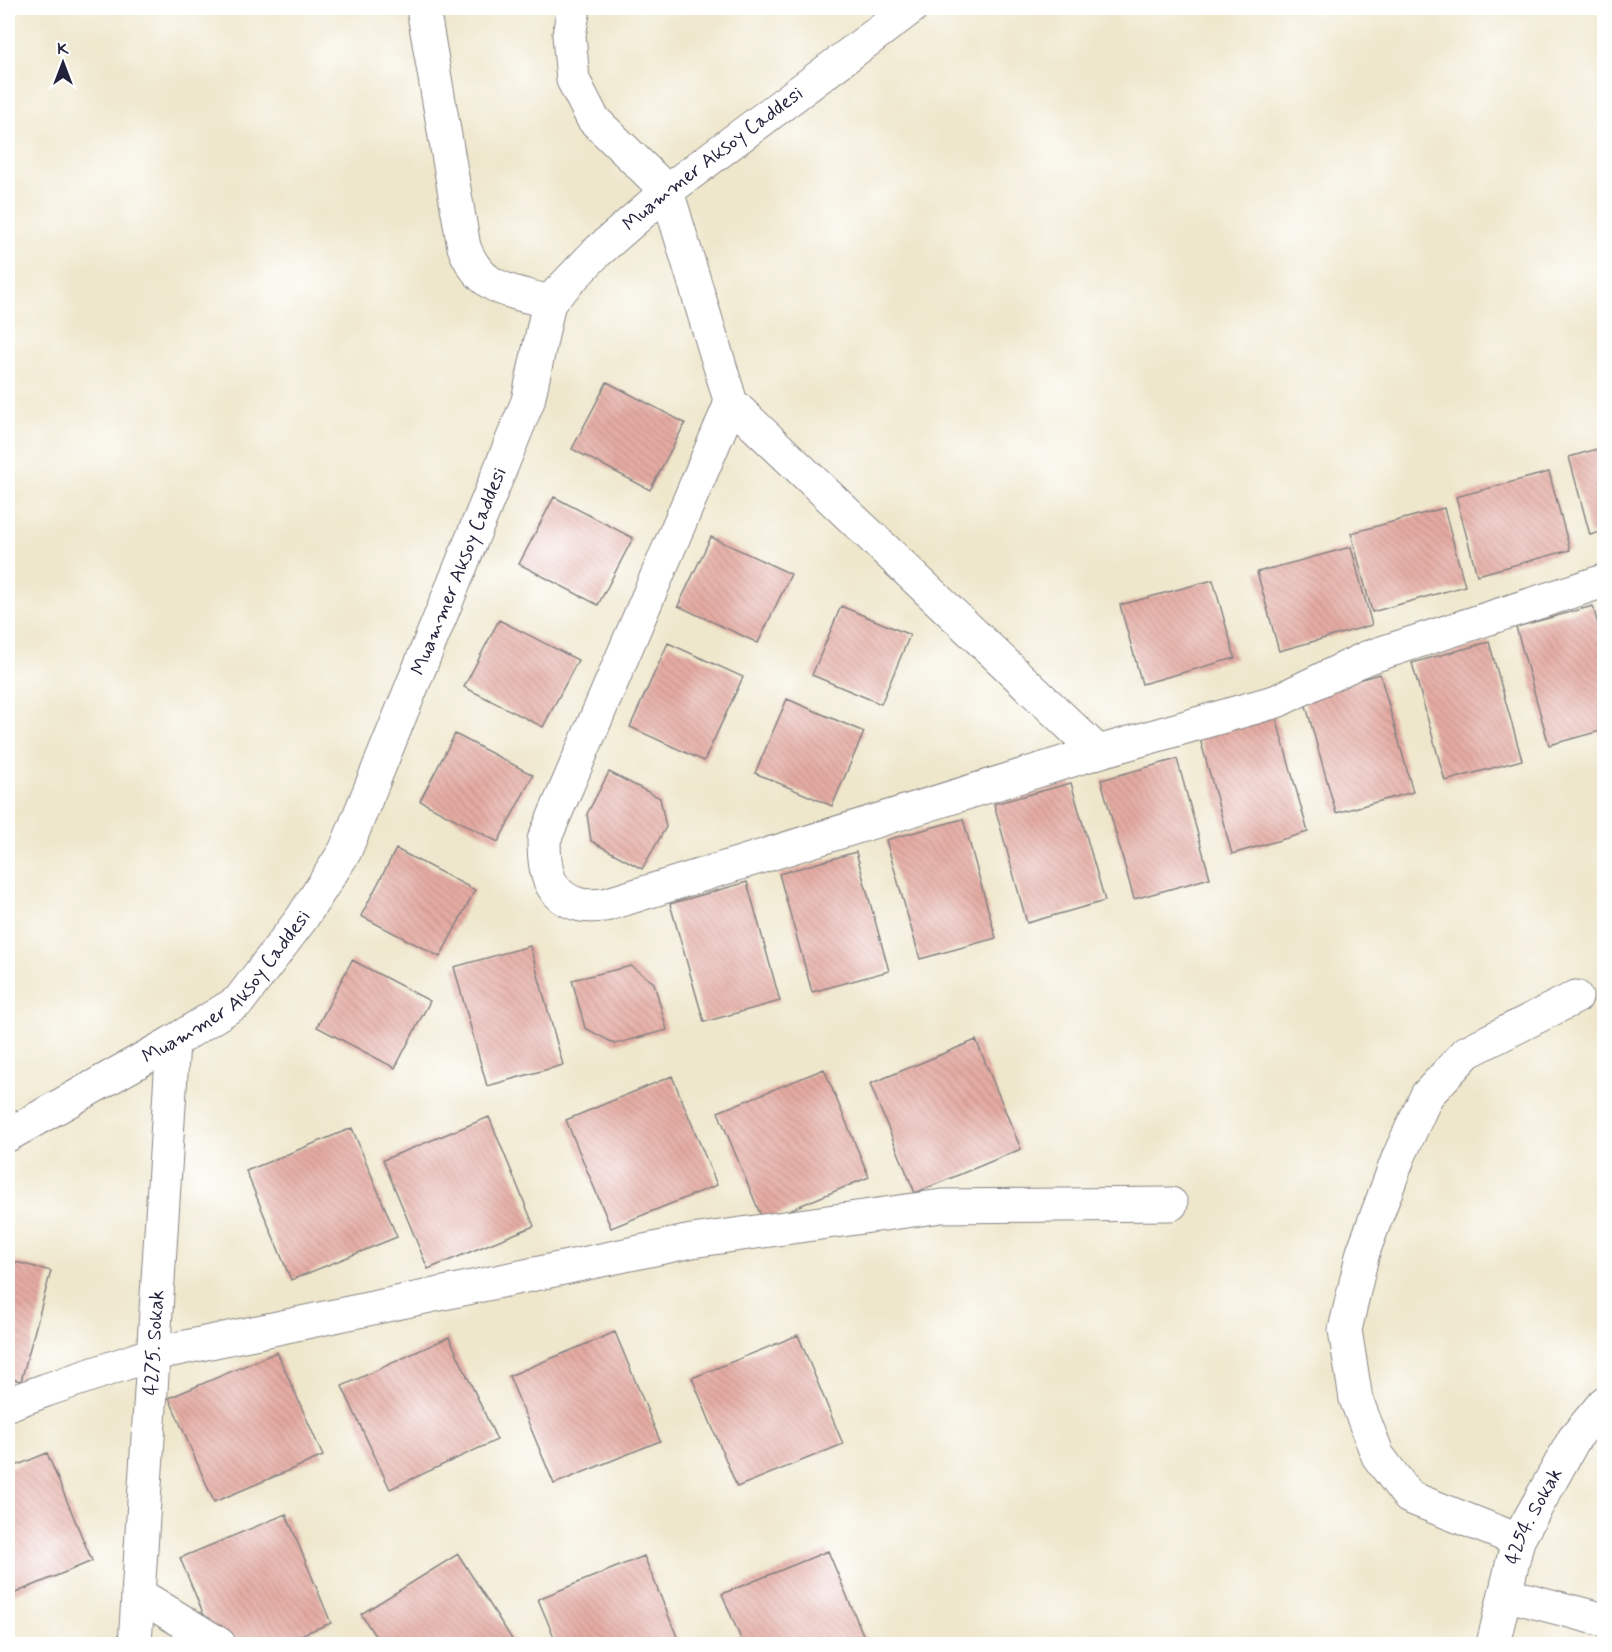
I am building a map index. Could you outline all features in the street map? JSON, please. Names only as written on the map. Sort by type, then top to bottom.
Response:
[{"type":"street","points":[[423,8],[464,248],[469,261],[477,273],[494,286],[549,302]]},
{"type":"street","points":[[574,8],[570,35],[573,80],[593,120],[667,191],[731,403],[1098,752]]},
{"type":"street","name":"Muammer Aksoy Caddesi","points":[[8,1135],[173,1042],[239,1001],[302,918],[345,851],[528,401],[549,302],[595,254],[667,191],[911,8]]},
{"type":"street","points":[[731,403],[544,840],[544,860],[550,884],[568,900],[583,906],[605,905],[1098,752],[1277,701],[1366,658],[1605,581]]},
{"type":"street","points":[[1518,1540],[1409,1497],[1378,1456],[1356,1399],[1345,1330],[1363,1252],[1399,1156],[1427,1095],[1467,1052],[1576,997]]},
{"type":"street","name":"4275. Sokak","points":[[135,1644],[173,1042]]},
{"type":"street","points":[[8,1404],[153,1354],[692,1240],[942,1206],[1171,1204]]},
{"type":"street","name":"4254. Sokak","points":[[1493,1644],[1518,1540],[1574,1439],[1605,1403]]},
{"type":"street","points":[[138,1594],[219,1644]]},
{"type":"street","points":[[1505,1594],[1605,1620]]},
{"type":"building","points":[[607,382],[685,423],[650,490],[572,449]]},
{"type":"building","points":[[1604,447],[1604,531],[1590,535],[1569,457]]},
{"type":"building","points":[[1549,472],[1570,550],[1477,575],[1456,497]]},
{"type":"building","points":[[554,497],[633,538],[598,605],[519,564]]},
{"type":"building","points":[[1444,508],[1465,586],[1372,612],[1351,533]]},
{"type":"building","points":[[711,537],[791,574],[758,643],[678,606]]},
{"type":"building","points":[[1351,547],[1372,625],[1279,651],[1257,572]]},
{"type":"building","points":[[1213,580],[1235,658],[1142,684],[1120,605]]},
{"type":"building","points":[[841,606],[910,635],[881,704],[812,675]]},
{"type":"building","points":[[1593,606],[1604,648],[1604,730],[1549,745],[1516,627]]},
{"type":"building","points":[[499,620],[578,660],[543,727],[464,687]]},
{"type":"building","points":[[1489,642],[1522,760],[1445,781],[1412,663]]},
{"type":"building","points":[[668,643],[743,677],[704,761],[630,727]]},
{"type":"building","points":[[1380,674],[1413,792],[1336,813],[1303,695]]},
{"type":"building","points":[[787,699],[864,732],[832,806],[755,773]]},
{"type":"building","points":[[1275,714],[1308,832],[1232,854],[1199,735]]},
{"type":"building","points":[[455,734],[533,775],[498,842],[420,801]]},
{"type":"building","points":[[1177,759],[1210,878],[1134,899],[1101,780]]},
{"type":"building","points":[[609,772],[660,798],[666,827],[642,869],[591,841],[587,814]]},
{"type":"building","points":[[1071,783],[1105,901],[1027,923],[994,804]]},
{"type":"building","points":[[963,819],[996,938],[920,959],[886,840]]},
{"type":"building","points":[[396,849],[475,890],[440,957],[361,916]]},
{"type":"building","points":[[856,852],[889,971],[812,992],[779,874]]},
{"type":"building","points":[[747,882],[780,1001],[704,1022],[670,904]]},
{"type":"building","points":[[530,946],[563,1065],[487,1086],[454,967]]},
{"type":"building","points":[[352,960],[430,1001],[395,1068],[317,1027]]},
{"type":"building","points":[[631,966],[654,983],[667,1030],[615,1044],[585,1028],[572,980]]},
{"type":"building","points":[[976,1040],[1021,1149],[915,1193],[870,1084]]},
{"type":"building","points":[[824,1069],[869,1177],[763,1221],[718,1112]]},
{"type":"building","points":[[672,1076],[717,1185],[611,1228],[566,1120]]},
{"type":"building","points":[[489,1117],[534,1226],[428,1269],[383,1160]]},
{"type":"building","points":[[352,1128],[397,1237],[291,1280],[246,1171]]},
{"type":"building","points":[[8,1260],[51,1271],[21,1381],[8,1378]]},
{"type":"building","points":[[615,1332],[660,1441],[554,1484],[509,1376]]},
{"type":"building","points":[[798,1335],[843,1444],[737,1487],[692,1378]]},
{"type":"building","points":[[449,1337],[497,1440],[390,1489],[342,1386]]},
{"type":"building","points":[[277,1352],[323,1456],[214,1502],[169,1398]]},
{"type":"building","points":[[47,1453],[92,1561],[8,1596],[8,1469]]},
{"type":"building","points":[[286,1514],[331,1623],[278,1644],[216,1644],[180,1558]]},
{"type":"building","points":[[828,1551],[867,1644],[743,1644],[722,1594]]},
{"type":"building","points":[[458,1554],[515,1644],[380,1644],[361,1614]]},
{"type":"building","points":[[644,1556],[680,1644],[557,1644],[538,1599]]}]
